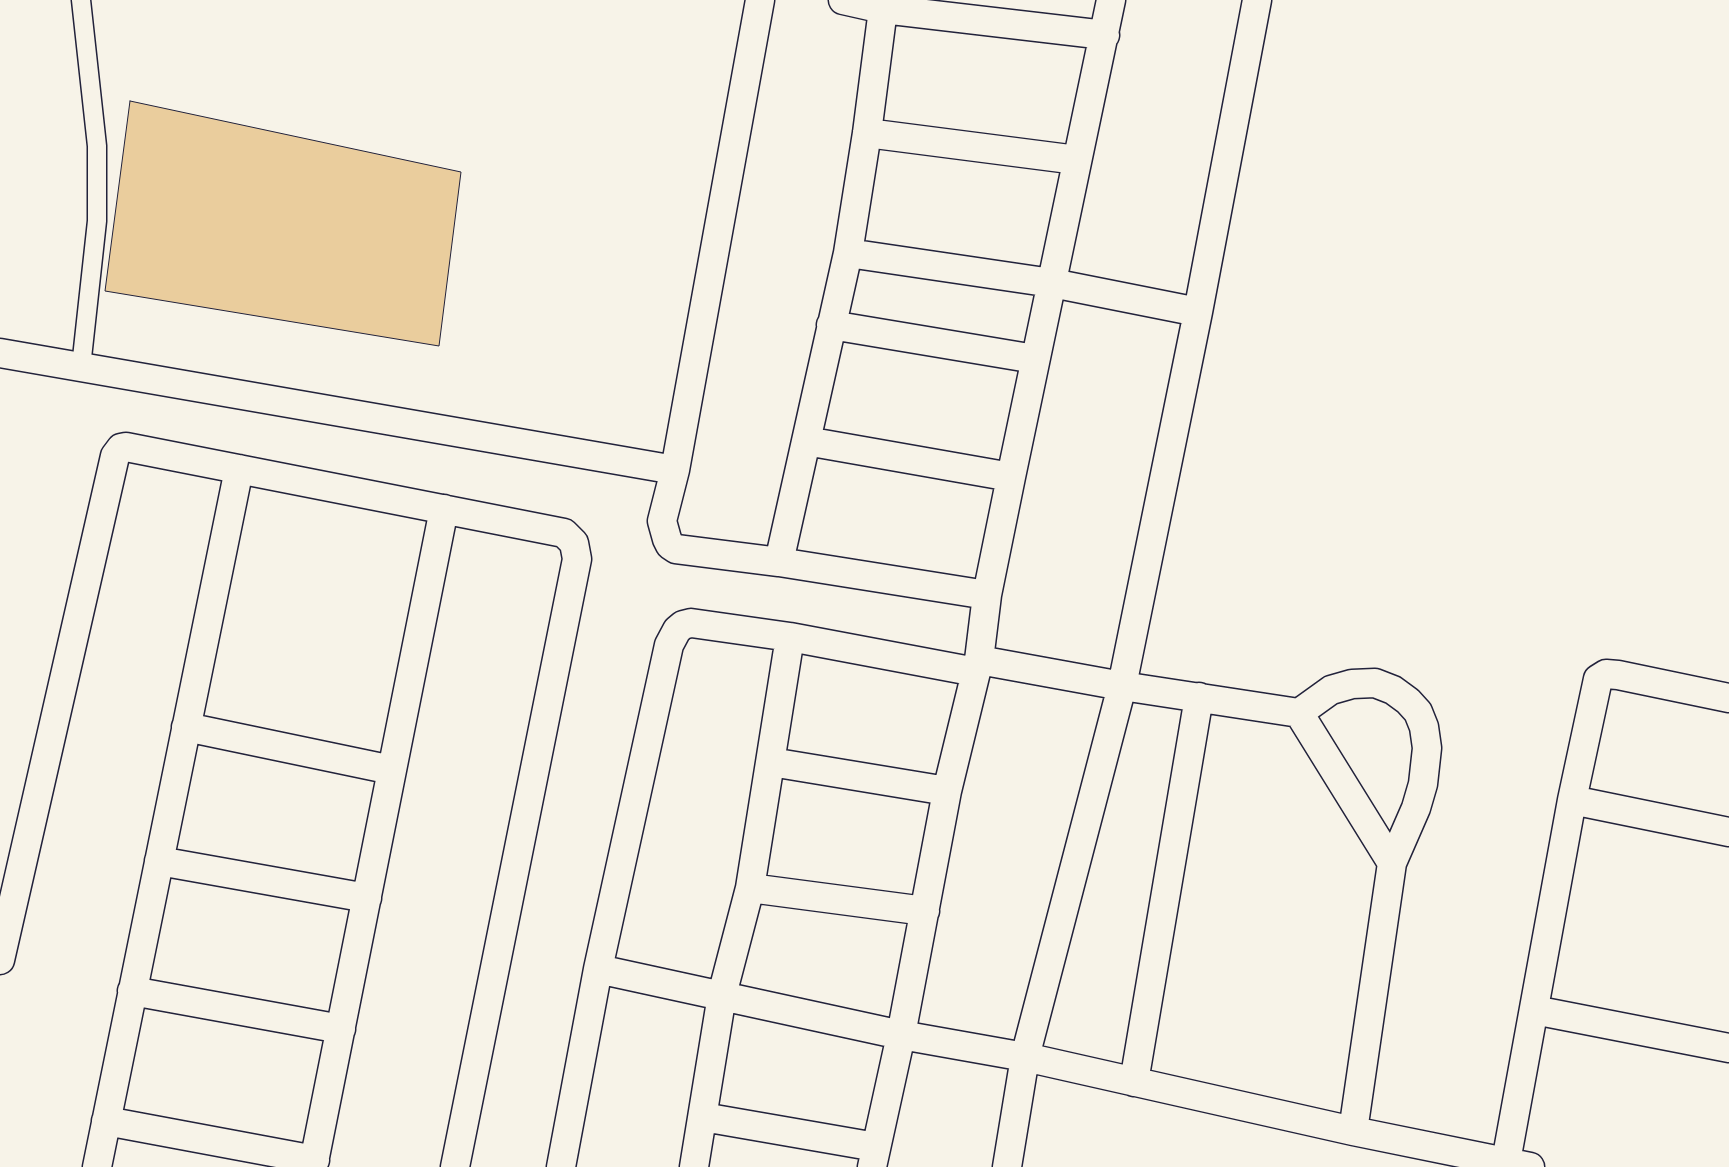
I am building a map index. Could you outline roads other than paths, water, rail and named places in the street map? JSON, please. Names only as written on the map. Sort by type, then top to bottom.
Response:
[{"type":"street","points":[[760,0],[675,470],[662,521],[664,531],[670,545],[676,549],[779,562],[987,596]]},
{"type":"street","points":[[843,0],[883,9],[1105,35]]},
{"type":"street","points":[[1112,0],[1010,478],[987,596],[979,660],[1122,686],[1299,713],[1332,690],[1352,684],[1375,683],[1393,690],[1408,701],[1418,712],[1424,727],[1427,748],[1423,784],[1416,808],[1392,863],[1353,1131]]},
{"type":"street","points":[[1007,1167],[1025,1057],[1122,686],[1198,312],[1257,0]]},
{"type":"street","points":[[779,562],[830,325],[848,254],[867,133],[883,9]]},
{"type":"street","points":[[867,133],[1077,160]]},
{"type":"street","points":[[848,254],[1052,283],[1198,312]]},
{"type":"street","points":[[830,325],[1035,359]]},
{"type":"street","points":[[0,353],[675,470]]},
{"type":"street","points":[[806,442],[1010,478]]},
{"type":"street","points":[[0,960],[116,453],[121,448],[126,446],[564,533],[574,543],[577,559],[455,1167]]},
{"type":"street","points":[[97,1167],[239,469]]},
{"type":"street","points":[[106,1121],[314,1164],[444,509]]},
{"type":"street","points":[[561,1167],[598,969],[669,645],[676,630],[683,625],[691,623],[790,637],[976,672],[947,791],[901,1036],[874,1157],[703,1117]]},
{"type":"street","points":[[694,1167],[722,996],[750,888],[790,637]]},
{"type":"street","points":[[598,969],[901,1036],[1025,1057],[1353,1131],[1514,1165],[1534,1010],[1572,800],[1596,683],[1598,679],[1606,674],[1618,675],[1729,698]]},
{"type":"street","points":[[1134,1082],[1199,697]]},
{"type":"street","points":[[1299,713],[1392,863]]},
{"type":"street","points":[[186,726],[392,770]]},
{"type":"street","points":[[771,762],[947,791]]},
{"type":"street","points":[[1572,800],[1729,832]]},
{"type":"street","points":[[159,861],[367,898]]},
{"type":"street","points":[[750,888],[925,911]]},
{"type":"street","points":[[132,991],[341,1029]]},
{"type":"street","points":[[1534,1010],[1729,1048]]},
{"type":"lane","points":[[81,0],[97,155],[97,221],[81,367]]}]
